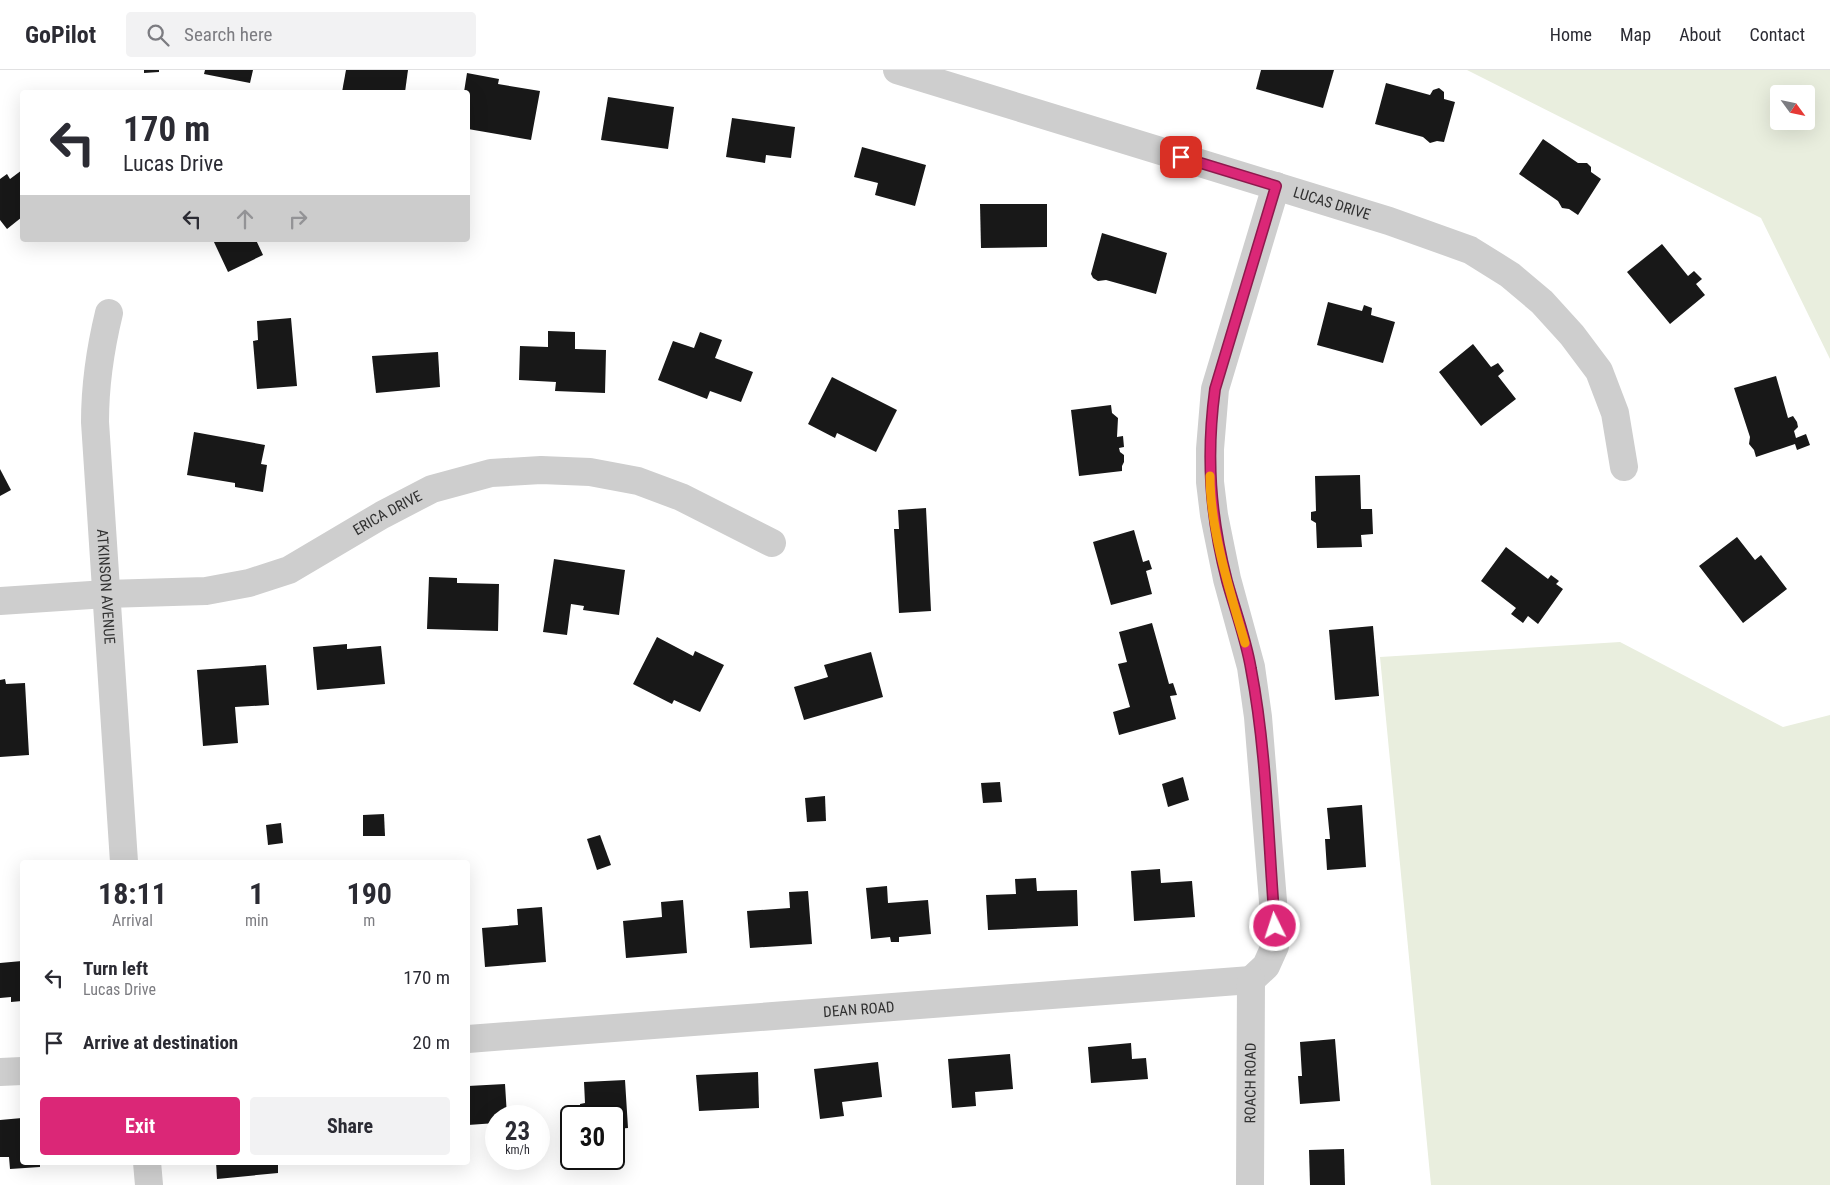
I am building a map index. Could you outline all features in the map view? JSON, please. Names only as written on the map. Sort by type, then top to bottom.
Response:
[{"type":"street","name":"LUCAS DRIVE","points":[[897,70],[1389,221],[1470,250],[1510,275],[1542,302],[1572,335],[1599,372],[1615,413],[1624,467]]},
{"type":"street","points":[[1251,980],[1266,966],[1275,946],[1264,774],[1251,667],[1226,579],[1214,515],[1210,482],[1210,448],[1215,389],[1276,186]]},
{"type":"street","name":"ATKINSON AVENUE","points":[[109,313],[100,349],[95,387],[95,422],[124,860]]},
{"type":"street","name":"ERICA DRIVE","points":[[0,600],[206,591],[249,583],[289,570],[382,515],[432,490],[491,474],[541,470],[590,472],[638,481],[681,497],[772,543]]},
{"type":"street","name":"DEAN ROAD","points":[[470,1039],[1251,980]]},
{"type":"street","name":"ROACH ROAD","points":[[1250,1185],[1251,980]]},
{"type":"street","points":[[0,1072],[20,1071]]},
{"type":"street","points":[[147,1165],[149,1185]]},
{"type":"green space","points":[[1467,70],[1830,70],[1830,359],[1761,218]]},
{"type":"green space","points":[[1620,642],[1783,727],[1830,715],[1830,1185],[1431,1185],[1380,657]]},
{"type":"building","points":[[144,70],[159,70],[159,72],[144,73]]},
{"type":"building","points":[[205,70],[253,70],[250,83],[204,74]]},
{"type":"building","points":[[346,70],[408,70],[405,90],[342,90]]},
{"type":"building","points":[[1261,70],[1334,70],[1323,108],[1256,89]]},
{"type":"building","points":[[467,73],[499,79],[498,84],[540,91],[531,140],[470,129],[470,90],[464,90]]},
{"type":"building","points":[[1386,83],[1430,95],[1433,90],[1439,88],[1444,92],[1444,99],[1455,102],[1444,142],[1430,143],[1423,137],[1375,124]]},
{"type":"building","points":[[608,97],[674,107],[668,149],[601,140]]},
{"type":"building","points":[[732,118],[795,127],[791,158],[766,155],[765,163],[726,157]]},
{"type":"building","points":[[1543,139],[1578,163],[1587,163],[1591,167],[1591,172],[1601,179],[1578,215],[1569,209],[1562,208],[1558,201],[1519,174]]},
{"type":"building","points":[[862,147],[926,165],[915,206],[875,195],[878,183],[854,177]]},
{"type":"building","points":[[20,172],[20,219],[7,229],[0,220],[0,179],[7,174],[10,179]]},
{"type":"building","points":[[980,204],[1047,204],[1047,247],[981,248]]},
{"type":"building","points":[[1102,233],[1167,253],[1156,294],[1106,280],[1098,281],[1093,278],[1091,274]]},
{"type":"building","points":[[214,242],[257,242],[263,255],[228,272]]},
{"type":"building","points":[[1662,244],[1688,276],[1694,271],[1702,279],[1696,284],[1705,295],[1670,324],[1627,272]]},
{"type":"building","points":[[1328,302],[1362,311],[1364,305],[1372,308],[1371,315],[1395,322],[1383,363],[1317,345]]},
{"type":"building","points":[[291,318],[297,386],[257,389],[253,341],[258,340],[257,321]]},
{"type":"building","points":[[548,331],[575,332],[575,349],[606,350],[605,393],[555,391],[556,382],[519,380],[520,346],[548,347]]},
{"type":"building","points":[[700,332],[722,340],[715,358],[753,372],[741,402],[710,391],[707,399],[658,380],[673,341],[694,348]]},
{"type":"building","points":[[1473,344],[1491,367],[1498,363],[1504,371],[1498,376],[1516,399],[1481,426],[1439,372]]},
{"type":"building","points":[[438,352],[440,387],[376,393],[372,356]]},
{"type":"building","points":[[1776,376],[1788,418],[1793,416],[1797,422],[1798,427],[1794,431],[1796,438],[1806,434],[1810,445],[1797,450],[1795,444],[1756,457],[1754,450],[1749,444],[1750,437],[1734,388]]},
{"type":"building","points":[[832,377],[897,410],[876,452],[837,433],[835,438],[808,424]]},
{"type":"building","points":[[1111,405],[1112,413],[1118,418],[1117,437],[1123,436],[1124,447],[1119,448],[1120,452],[1124,455],[1122,471],[1079,476],[1071,410]]},
{"type":"building","points":[[194,432],[265,445],[261,464],[267,465],[263,492],[235,487],[235,483],[187,475]]},
{"type":"building","points":[[0,469],[11,490],[0,496]]},
{"type":"building","points":[[1360,475],[1361,509],[1372,509],[1373,534],[1361,535],[1362,547],[1317,548],[1316,523],[1311,520],[1311,512],[1316,511],[1315,476]]},
{"type":"building","points":[[926,508],[931,611],[899,613],[894,529],[899,529],[898,510]]},
{"type":"building","points":[[1134,530],[1143,562],[1149,560],[1152,569],[1146,571],[1152,594],[1111,605],[1093,542]]},
{"type":"building","points":[[1737,537],[1755,560],[1761,555],[1787,589],[1743,623],[1699,566]]},
{"type":"building","points":[[1506,547],[1548,579],[1551,575],[1559,581],[1556,584],[1563,589],[1538,624],[1528,616],[1523,623],[1511,614],[1516,608],[1481,581]]},
{"type":"building","points":[[554,559],[625,570],[619,615],[583,610],[584,606],[571,604],[567,635],[543,632]]},
{"type":"building","points":[[429,577],[457,578],[457,583],[499,584],[498,631],[427,629]]},
{"type":"building","points":[[1152,623],[1169,684],[1173,683],[1177,695],[1170,696],[1176,719],[1119,735],[1113,712],[1130,707],[1118,664],[1127,662],[1119,632]]},
{"type":"building","points":[[1373,626],[1379,696],[1335,700],[1329,630]]},
{"type":"building","points":[[657,637],[693,656],[695,651],[724,665],[700,712],[674,700],[672,704],[633,684]]},
{"type":"building","points":[[347,644],[347,649],[381,646],[385,684],[317,690],[313,647]]},
{"type":"building","points":[[871,652],[883,697],[804,720],[794,687],[828,677],[824,665]]},
{"type":"building","points":[[266,665],[269,705],[235,707],[238,743],[203,746],[197,670]]},
{"type":"building","points":[[5,679],[6,684],[25,683],[29,755],[0,757],[0,680]]},
{"type":"building","points":[[1183,777],[1189,800],[1168,807],[1162,784]]},
{"type":"building","points":[[1000,782],[1002,802],[983,803],[981,783]]},
{"type":"building","points":[[825,796],[826,821],[807,822],[805,798]]},
{"type":"building","points":[[1362,805],[1366,867],[1327,870],[1325,839],[1330,839],[1327,808]]},
{"type":"building","points":[[384,814],[385,836],[363,836],[363,815]]},
{"type":"building","points":[[281,823],[283,843],[268,845],[266,825]]},
{"type":"building","points":[[600,835],[611,865],[597,870],[587,839]]},
{"type":"building","points":[[1160,869],[1161,883],[1192,881],[1195,917],[1134,921],[1131,871]]},
{"type":"building","points":[[1036,878],[1037,891],[1077,890],[1078,926],[988,930],[986,895],[1016,894],[1015,879]]},
{"type":"building","points":[[887,886],[888,903],[928,900],[931,934],[899,937],[899,942],[891,942],[890,937],[871,939],[866,888]]},
{"type":"building","points":[[808,891],[812,944],[750,948],[747,911],[790,908],[789,892]]},
{"type":"building","points":[[683,900],[687,953],[626,958],[623,921],[662,917],[661,902]]},
{"type":"building","points":[[542,907],[546,962],[485,967],[482,928],[518,925],[517,909]]},
{"type":"building","points":[[20,961],[20,1001],[11,1002],[11,997],[0,998],[0,963]]},
{"type":"building","points":[[1335,1039],[1340,1101],[1300,1104],[1298,1076],[1302,1076],[1300,1042]]},
{"type":"building","points":[[1131,1043],[1132,1059],[1146,1058],[1148,1079],[1091,1083],[1088,1047]]},
{"type":"building","points":[[1010,1054],[1013,1089],[975,1092],[976,1106],[952,1108],[948,1059]]},
{"type":"building","points":[[878,1062],[882,1097],[842,1102],[844,1116],[820,1119],[814,1069]]},
{"type":"building","points":[[758,1072],[759,1108],[699,1111],[696,1075]]},
{"type":"building","points":[[625,1080],[628,1128],[625,1128],[625,1105],[580,1105],[585,1103],[584,1082]]},
{"type":"building","points":[[505,1084],[506,1105],[485,1105],[485,1124],[470,1125],[470,1086]]},
{"type":"building","points":[[20,1118],[20,1165],[40,1165],[40,1167],[10,1169],[9,1157],[0,1157],[0,1120]]},
{"type":"building","points":[[1344,1149],[1345,1185],[1310,1185],[1309,1150]]},
{"type":"building","points":[[216,1165],[278,1165],[278,1173],[217,1179]]},
{"type":"slow traffic","points":[[1210,476],[1214,515],[1226,579],[1245,643]]},
{"type":"route","points":[[1181,157],[1276,186],[1215,389],[1210,448],[1210,482],[1214,515],[1226,579],[1251,667],[1256,700],[1263,764],[1275,926]]}]
